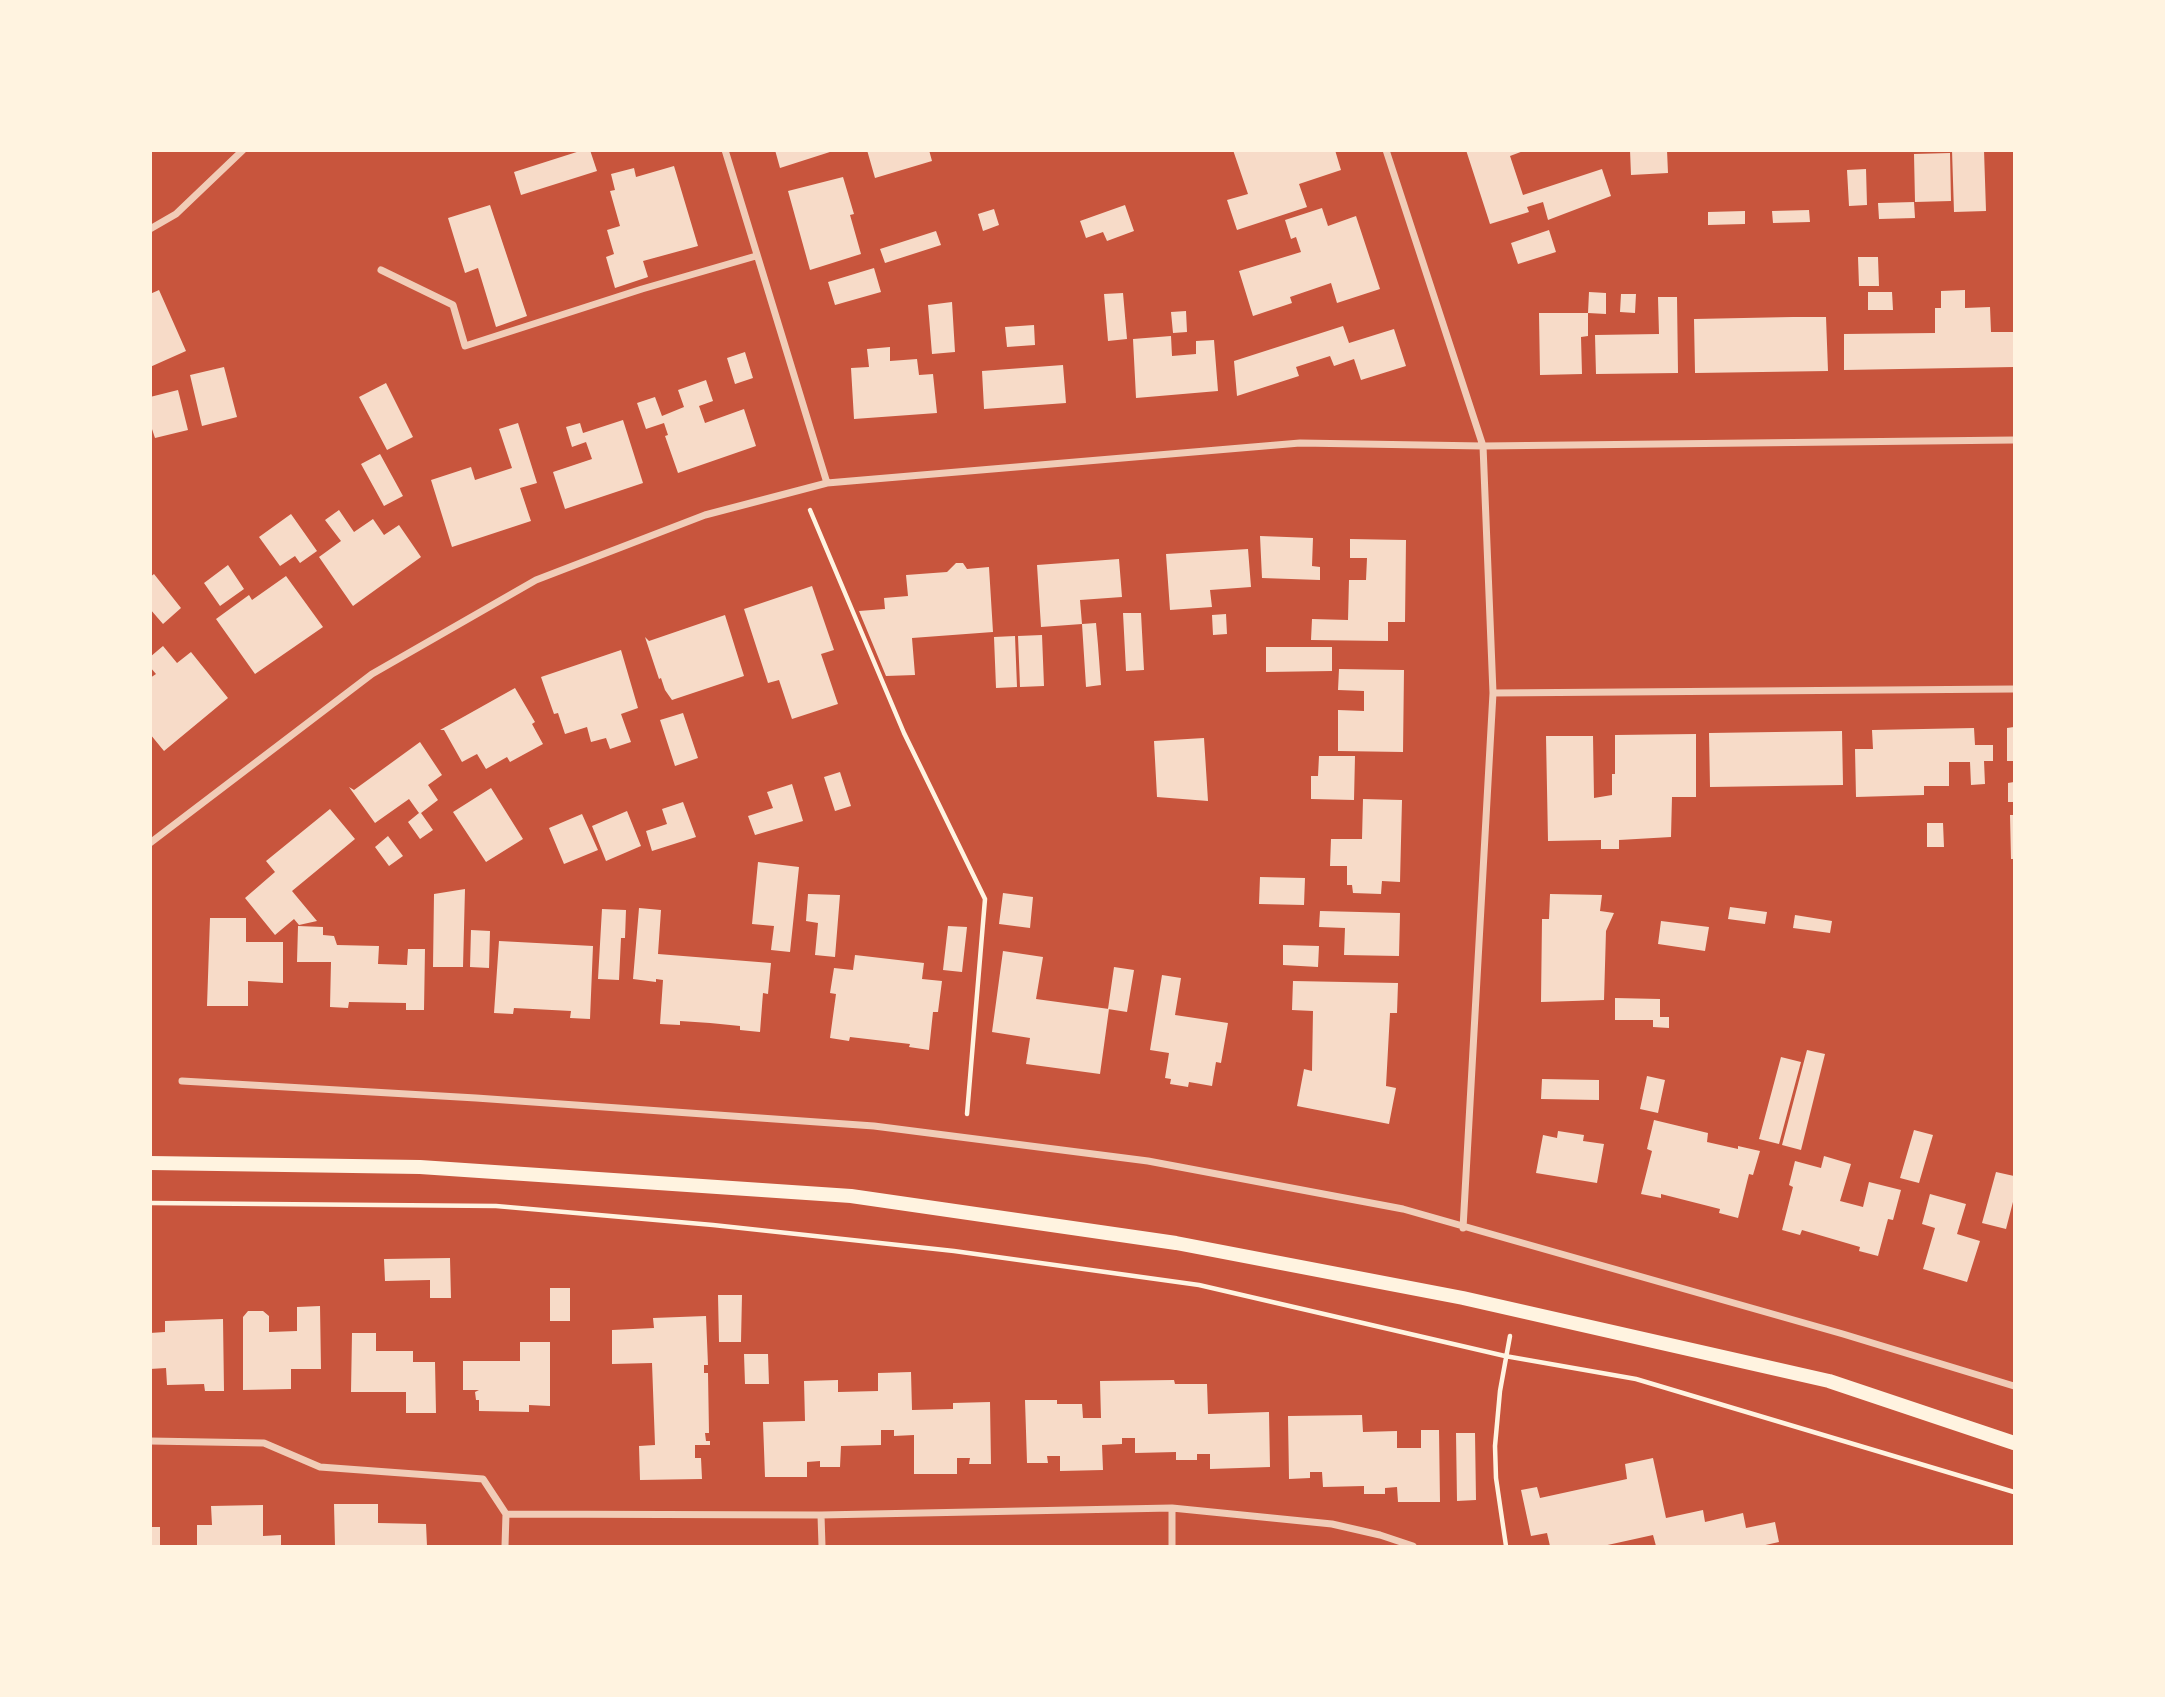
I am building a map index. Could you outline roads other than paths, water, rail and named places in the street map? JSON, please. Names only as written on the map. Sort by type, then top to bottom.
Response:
[{"type":"main road","points":[[150,1163],[420,1167],[851,1196],[1176,1242],[1463,1298],[1829,1381],[2014,1443]]},
{"type":"street","points":[[150,229],[176,214],[243,150]]},
{"type":"street","points":[[725,150],[827,484]]},
{"type":"street","points":[[1386,150],[1483,446],[1493,692],[1462,1227]]},
{"type":"street","points":[[381,270],[453,305],[465,346],[642,289],[756,256]]},
{"type":"street","points":[[150,843],[372,674],[536,580],[705,515],[827,484],[1300,443],[1483,446],[2014,440]]},
{"type":"street","points":[[1493,692],[2014,689]]},
{"type":"street","points":[[181,1081],[833,1123],[1148,1161],[1403,1209],[1843,1334],[2014,1387]]},
{"type":"street","points":[[150,1441],[264,1444],[320,1467],[484,1479],[506,1514],[505,1546]]},
{"type":"street","points":[[506,1514],[821,1516],[1172,1508],[1332,1524],[1413,1546]]},
{"type":"street","points":[[1172,1508],[1172,1546]]},
{"type":"street","points":[[821,1516],[822,1546]]}]
